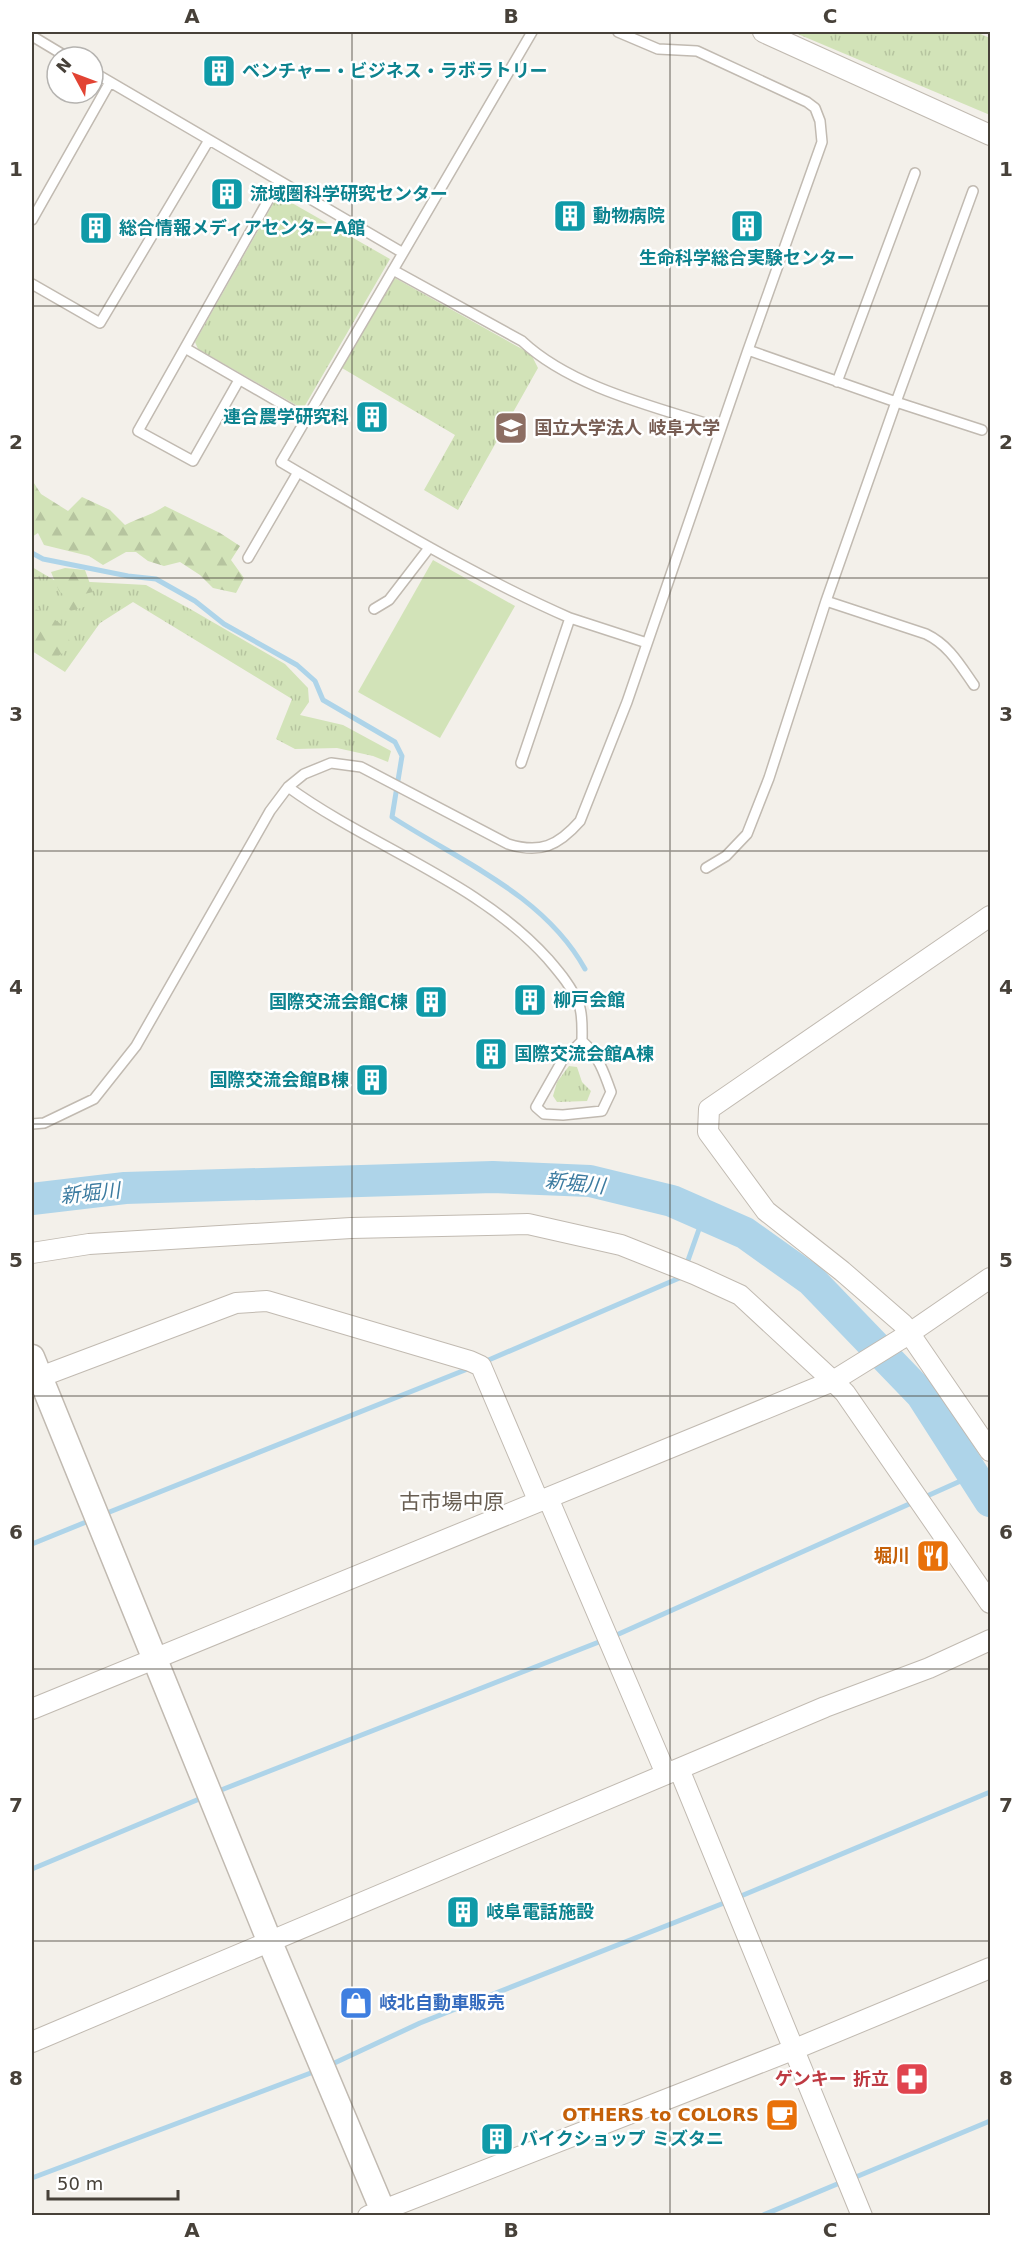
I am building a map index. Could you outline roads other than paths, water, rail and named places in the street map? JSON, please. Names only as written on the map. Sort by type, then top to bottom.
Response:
[{"type":"street","points":[[763,32],[990,135]]},
{"type":"street","points":[[990,916],[709,1109],[708,1132],[766,1211],[842,1271],[903,1324],[907,1335],[990,1451]]},
{"type":"street","points":[[32,1253],[90,1244],[351,1228],[528,1224],[621,1245],[740,1295],[837,1378],[845,1393],[990,1603]]},
{"type":"street","points":[[32,1709],[837,1378],[907,1335],[990,1278]]},
{"type":"street","points":[[862,2216],[795,2049],[673,1772],[481,1366],[267,1301],[236,1303],[34,1371],[156,1659],[378,2214],[795,2049],[990,1968]]},
{"type":"street","points":[[32,2042],[269,1940],[825,1707],[928,1668],[990,1640]]},
{"type":"lane","points":[[532,32],[281,462],[429,548],[520,596],[570,618],[647,643]]},
{"type":"lane","points":[[32,1124],[44,1123],[94,1099],[136,1046],[270,811],[288,787],[304,774],[331,763],[361,767],[508,844],[525,850],[542,849],[566,837],[580,821],[627,702],[822,142],[820,121],[815,108],[791,94],[697,51],[657,49],[618,32]]},
{"type":"lane","points":[[32,36],[47,45]]},
{"type":"lane","points":[[105,79],[403,253]]},
{"type":"lane","points":[[32,220],[110,82]]},
{"type":"lane","points":[[32,285],[100,323],[209,140]]},
{"type":"lane","points":[[837,382],[915,173]]},
{"type":"lane","points":[[239,380],[193,461],[138,431],[279,181]]},
{"type":"lane","points":[[706,868],[726,856],[747,834],[769,778],[826,601],[973,191]]},
{"type":"lane","points":[[393,270],[522,341],[537,356],[582,382],[721,428]]},
{"type":"lane","points":[[185,348],[306,418]]},
{"type":"lane","points":[[748,350],[982,430]]},
{"type":"lane","points":[[248,558],[298,472]]},
{"type":"lane","points":[[374,609],[389,600],[429,548]]},
{"type":"lane","points":[[826,601],[939,640],[951,652],[975,685]]},
{"type":"lane","points":[[521,763],[570,618]]},
{"type":"lane","points":[[288,787],[472,896],[534,944],[563,977],[580,1006],[582,1041],[592,1050],[601,1064],[611,1092],[602,1111],[563,1115],[544,1114],[536,1107],[562,1061],[582,1041]]},
{"type":"waterway","points":[[32,553],[43,559],[128,576],[156,579],[195,601],[224,624],[297,665],[315,681],[323,700],[395,742],[402,756],[392,817],[472,865],[524,900],[568,943],[585,969]]},
{"type":"waterway","name":"新堀川","points":[[32,1199],[125,1188],[493,1177],[590,1181],[672,1201],[745,1233],[811,1280],[922,1395],[990,1501]]},
{"type":"waterway","points":[[686,1266],[704,1215]]},
{"type":"waterway","points":[[484,1362],[684,1276]]},
{"type":"waterway","points":[[102,1515],[470,1368]]},
{"type":"waterway","points":[[612,1637],[974,1475]]},
{"type":"waterway","points":[[32,1544],[91,1520]]},
{"type":"waterway","points":[[216,1792],[604,1640]]},
{"type":"waterway","points":[[328,2066],[420,2023],[729,1901],[990,1792]]},
{"type":"waterway","points":[[32,1869],[204,1797]]},
{"type":"waterway","points":[[32,2178],[316,2071]]},
{"type":"waterway","points":[[851,2179],[990,2121]]},
{"type":"waterway","points":[[761,2216],[842,2182]]},
{"type":"place","name":"ベンチャー・ビジネス・ラボラトリー","points":[[219,71]]},
{"type":"place","name":"流域圏科学研究センター","points":[[227,194]]},
{"type":"place","name":"動物病院","points":[[570,216]]},
{"type":"place","name":"生命科学総合実験センター","points":[[747,226]]},
{"type":"place","name":"総合情報メディアセンターA館","points":[[96,228]]},
{"type":"place","name":"連合農学研究科","points":[[372,417]]},
{"type":"place","name":"国立大学法人 岐阜大学","points":[[511,428]]},
{"type":"place","name":"柳戸会館","points":[[530,1000]]},
{"type":"place","name":"国際交流会館C棟","points":[[431,1002]]},
{"type":"place","name":"国際交流会館A棟","points":[[491,1054]]},
{"type":"place","name":"国際交流会館B棟","points":[[372,1080]]},
{"type":"place","name":"堀川","points":[[933,1556]]},
{"type":"place","name":"岐阜電話施設","points":[[463,1912]]},
{"type":"place","name":"岐北自動車販売","points":[[356,2003]]},
{"type":"place","name":"ゲンキー 折立","points":[[912,2079]]},
{"type":"place","name":"OTHERS to COLORS","points":[[782,2115]]},
{"type":"place","name":"バイクショップ ミズタニ","points":[[497,2139]]},
{"type":"district","name":"古市場中原","points":[[452,1502]]}]
